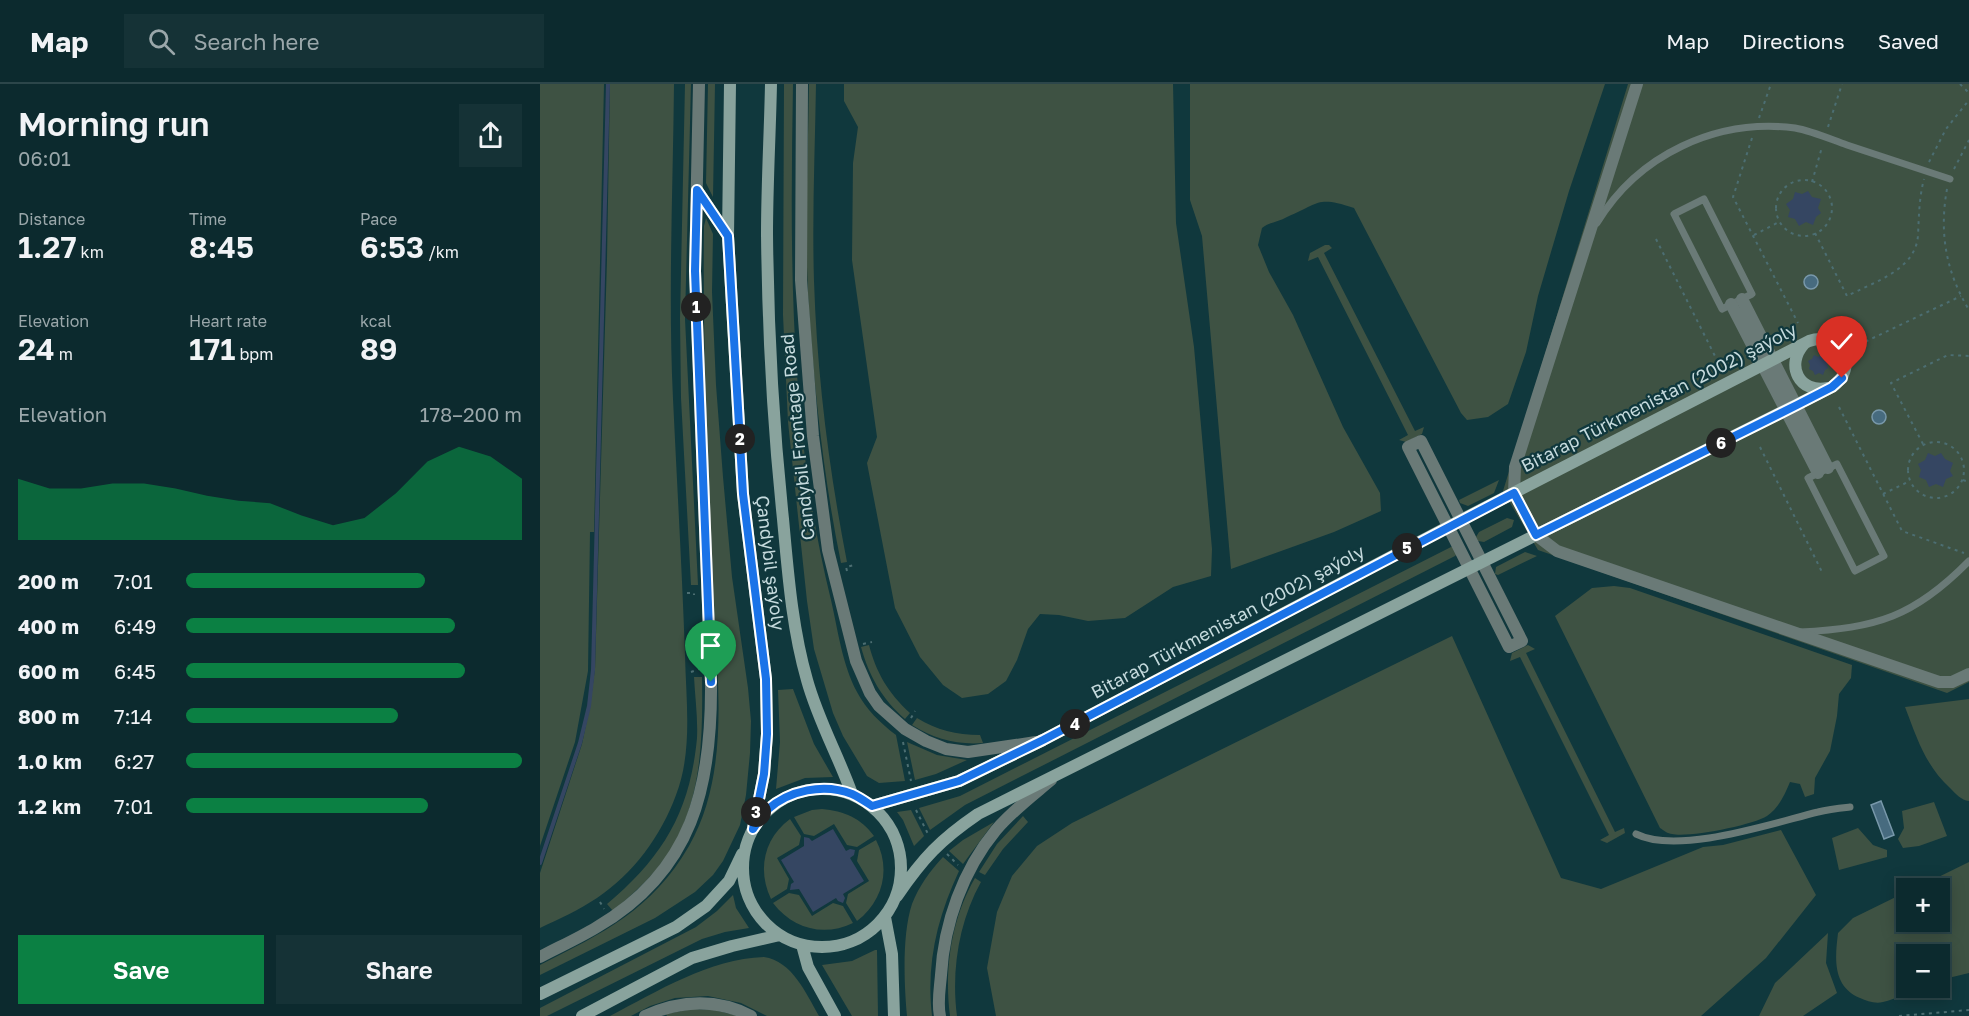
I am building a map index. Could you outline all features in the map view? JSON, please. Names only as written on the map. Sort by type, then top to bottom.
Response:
[{"type":"main road","name":"Çandybil şaýoly","points":[[730,84],[728,236],[743,494],[766,679],[765,764],[753,829]]},
{"type":"main road","name":"Çandybil şaýoly","points":[[771,86],[767,232],[770,352],[777,460],[789,573],[807,679],[815,707],[852,794]]},
{"type":"main road","points":[[697,190],[728,236]]},
{"type":"main road","name":"Bitarap Türkmenistan (2002) şaýoly","points":[[872,806],[959,781],[1043,740],[1448,526],[1809,341],[1829,340],[1844,353]]},
{"type":"main road","points":[[1809,341],[1804,344],[1796,356],[1797,375],[1801,381],[1812,388],[1832,387]]},
{"type":"main road","points":[[746,845],[743,865],[745,886],[752,905],[764,922],[780,935],[802,945],[825,947],[848,944],[869,933],[885,917],[917,867],[948,835],[978,814],[1832,387],[1845,372],[1844,353]]},
{"type":"main road","points":[[540,994],[676,927],[706,906],[729,881],[753,829],[766,811],[785,798],[806,790],[829,788],[852,794],[872,806],[889,825],[899,847],[902,872],[897,896]]},
{"type":"main road","points":[[885,917],[891,954],[894,1016]]},
{"type":"main road","points":[[582,1016],[692,958],[780,935]]},
{"type":"main road","points":[[802,945],[808,968],[835,1016]]},
{"type":"street","points":[[540,957],[598,927],[619,912],[653,881],[674,855],[691,825],[708,764],[711,723],[695,271],[699,84]]},
{"type":"street","name":"Candybil Frontage Road","points":[[802,84],[801,280],[813,436],[828,550],[859,669],[870,693],[889,716],[905,729],[946,749],[968,752],[1043,740]]},
{"type":"street","points":[[1637,84],[1515,467],[1514,493],[1536,535],[1557,551],[1939,682],[1952,682],[1969,674]]},
{"type":"street","points":[[1737,301],[1823,470]]},
{"type":"street","points":[[1421,441],[1461,520],[1522,641],[1509,647],[1408,447],[1421,441]]},
{"type":"street","points":[[940,1016],[942,951],[951,913],[969,871],[996,830],[1012,813],[1059,773]]},
{"type":"street","points":[[645,1016],[682,1003],[723,1005],[751,1016]]},
{"type":"lane","points":[[1587,239],[1605,210],[1623,189],[1659,158],[1703,136],[1756,126],[1797,129],[1950,179]]},
{"type":"lane","points":[[1704,199],[1752,294],[1737,301],[1722,309],[1674,214],[1704,199]]},
{"type":"lane","points":[[1837,464],[1884,556],[1855,571],[1808,478],[1823,470],[1837,464]]},
{"type":"lane","points":[[1795,632],[1863,626],[1908,610],[1946,584],[1969,561]]},
{"type":"lane","points":[[1636,834],[1645,839],[1671,841],[1723,835],[1749,831],[1820,811],[1850,807]]},
{"type":"path","points":[[1771,84],[1733,197],[1798,323]]},
{"type":"path","points":[[1960,84],[1969,93]]},
{"type":"path","points":[[1815,233],[1847,296],[1902,267],[1916,248],[1920,199],[1926,171],[1946,129],[1969,100]]},
{"type":"path","points":[[1969,140],[1950,179],[1945,203],[1943,235],[1949,266],[1969,310]]},
{"type":"path","points":[[1797,181],[1812,182],[1818,184],[1828,194],[1832,207],[1829,221],[1825,227],[1815,233],[1798,236],[1779,222],[1777,201],[1784,188],[1797,181]]},
{"type":"path","points":[[1754,235],[1779,222]]},
{"type":"path","points":[[1656,239],[1719,364]]},
{"type":"path","points":[[1844,353],[1961,296]]},
{"type":"path","points":[[1923,444],[1891,383],[1948,355],[1969,356]]},
{"type":"path","points":[[1839,407],[1902,531],[1969,555]]},
{"type":"path","points":[[1930,441],[1946,442],[1958,451],[1964,465],[1963,480],[1948,496],[1933,498],[1920,493],[1910,481],[1909,460],[1917,448],[1923,444],[1930,441]]},
{"type":"path","points":[[1760,447],[1822,572]]},
{"type":"path","points":[[1963,480],[1969,483]]},
{"type":"path","points":[[1883,495],[1910,481]]},
{"type":"path","points":[[848,576],[846,567],[854,565]]},
{"type":"path","points":[[687,593],[694,593],[695,601]]},
{"type":"path","points":[[863,641],[863,644],[872,642]]},
{"type":"path","points":[[691,672],[699,670],[698,666]]},
{"type":"path","points":[[902,737],[911,781]]},
{"type":"path","points":[[916,810],[928,834]]},
{"type":"path","points":[[946,853],[961,868]]},
{"type":"path","points":[[1899,1016],[1969,1010]]},
{"type":"green space","points":[[540,84],[604,84],[594,532],[590,532],[588,671],[575,742],[540,846]]},
{"type":"green space","points":[[610,84],[674,84],[672,360],[687,743],[681,778],[670,810],[654,839],[634,866],[597,898],[540,928],[540,873],[582,744],[595,669]]},
{"type":"green space","points":[[685,84],[691,84],[685,319],[698,585],[691,585],[681,398],[680,319]]},
{"type":"green space","points":[[708,84],[715,84],[713,197],[706,183]]},
{"type":"green space","points":[[784,84],[793,84],[792,214],[795,344],[807,472],[817,536],[848,670],[865,704],[879,721],[896,735],[905,781],[879,783],[867,776],[843,736],[833,713],[814,649],[788,422],[783,315]]},
{"type":"green space","points":[[809,84],[816,84],[813,256],[818,352],[829,457],[847,562],[841,563],[821,438],[809,311],[807,226]]},
{"type":"green space","points":[[844,84],[1173,84],[1176,223],[1194,347],[1212,549],[1211,576],[1173,587],[1125,618],[1088,621],[1040,614],[1028,629],[1017,660],[1006,681],[988,694],[962,698],[943,685],[920,657],[895,608],[867,463],[877,437],[852,260],[853,163],[858,127],[844,101]]},
{"type":"green space","points":[[1190,84],[1605,84],[1569,191],[1538,296],[1526,352],[1508,404],[1488,417],[1467,420],[1461,413],[1354,208],[1333,202],[1319,203],[1262,228],[1258,245],[1269,272],[1293,315],[1343,427],[1380,493],[1381,511],[1334,532],[1231,569],[1202,236],[1190,200]]},
{"type":"green space","points":[[1628,84],[1969,84],[1969,682],[1947,693],[1538,550],[1503,491]]},
{"type":"green space","points":[[706,218],[713,234],[712,292],[723,477],[732,577],[751,721],[746,795],[740,825],[723,861],[713,875],[695,892],[655,918],[540,975],[540,965],[585,942],[624,918],[659,887],[689,846],[710,793],[715,766],[719,709],[705,382],[704,226]]},
{"type":"green space","points":[[1325,245],[1332,248],[1324,253],[1415,431],[1424,427],[1422,434],[1406,442],[1399,440],[1408,435],[1318,257],[1308,261],[1310,253]]},
{"type":"green space","points":[[1499,480],[1494,493],[1468,506],[1460,503],[1459,500]]},
{"type":"green space","points":[[1507,518],[1514,520],[1512,527],[1484,542],[1478,541],[1476,537],[1479,532]]},
{"type":"green space","points":[[1453,546],[1457,554],[1455,556],[965,805],[930,830],[919,808],[960,796]]},
{"type":"green space","points":[[1525,552],[1537,556],[1498,575],[1495,574],[1496,567]]},
{"type":"green space","points":[[1614,586],[1630,588],[1852,665],[1851,678],[1839,694],[1830,751],[1815,778],[1814,794],[1805,797],[1800,784],[1790,782],[1775,809],[1760,820],[1735,827],[1680,835],[1670,834],[1660,828],[1555,616],[1592,588]]},
{"type":"green space","points":[[1452,636],[1561,878],[1601,889],[1703,847],[1723,845],[1781,830],[1816,895],[1766,958],[1701,1016],[996,1016],[987,968],[997,912],[1012,876],[1037,846],[1072,823]]},
{"type":"green space","points":[[869,645],[884,682],[895,698],[910,713],[905,719],[883,695],[872,677],[861,647]]},
{"type":"green space","points":[[1528,645],[1535,649],[1526,653],[1615,832],[1624,828],[1625,833],[1607,843],[1600,840],[1609,835],[1520,657],[1510,661],[1512,653]]},
{"type":"green space","points":[[694,677],[702,677],[702,728],[697,778],[691,803],[683,826],[671,849],[656,870],[613,911],[607,904],[644,869],[658,850],[680,811],[688,789],[697,738]]},
{"type":"green space","points":[[793,689],[814,744],[833,777],[805,778],[776,789],[780,742],[778,690]]},
{"type":"green space","points":[[1969,699],[1969,801],[1957,794],[1934,770],[1905,707]]},
{"type":"green space","points":[[917,718],[947,731],[980,735],[983,743],[955,742],[929,734],[912,725]]},
{"type":"green space","points":[[907,742],[937,755],[967,760],[936,774],[915,780]]},
{"type":"green space","points":[[1934,802],[1947,836],[1919,846],[1903,848],[1898,839],[1904,828],[1902,811]]},
{"type":"green space","points":[[822,809],[851,816],[863,824],[874,836],[857,847],[847,845],[834,824],[814,836],[804,834],[794,817]]},
{"type":"green space","points":[[911,810],[924,836],[914,846],[897,812]]},
{"type":"green space","points":[[1023,816],[1028,822],[1003,849],[985,875],[979,872],[997,844]]},
{"type":"green space","points":[[790,819],[801,836],[799,845],[777,858],[789,879],[787,889],[771,899],[764,877],[766,855],[774,835]]},
{"type":"green space","points":[[994,822],[963,864],[949,851],[963,840]]},
{"type":"green space","points":[[1858,828],[1873,845],[1887,850],[1887,857],[1839,870],[1832,838]]},
{"type":"green space","points":[[876,840],[883,862],[882,884],[873,904],[857,921],[846,903],[848,894],[869,881],[857,861],[859,850]]},
{"type":"green space","points":[[943,857],[959,871],[945,906],[935,942],[931,978],[932,1016],[907,1016],[905,959],[909,916],[921,885]]},
{"type":"green space","points":[[1969,862],[1969,973],[1950,978],[1950,944],[1896,944],[1896,998],[1880,1003],[1865,1000],[1851,993],[1844,986],[1837,970],[1838,933],[1853,918],[1896,897],[1896,932],[1950,932],[1950,878],[1936,878]]},
{"type":"green space","points":[[975,878],[981,882],[967,913],[958,947],[955,982],[957,1016],[950,1016],[948,981],[951,945],[960,910]]},
{"type":"green space","points":[[789,893],[799,895],[812,916],[833,903],[843,906],[853,923],[820,930],[799,924],[781,912],[773,903]]},
{"type":"green space","points":[[733,895],[736,908],[749,928],[702,939],[547,1016],[540,1016],[540,1008],[696,927]]},
{"type":"green space","points":[[1828,933],[1826,963],[1837,993],[1803,1016],[1759,1016],[1775,983]]},
{"type":"green space","points":[[877,950],[878,1016],[852,1016],[822,965],[852,961]]},
{"type":"green space","points":[[764,957],[774,960],[790,971],[819,1016],[767,1016],[741,1003],[708,996],[675,998],[650,1006],[631,1016],[610,1016],[665,987],[704,970],[744,959]]},
{"type":"green space","points":[[692,1009],[714,1010],[739,1016],[667,1016],[666,1014]]},
{"type":"water","points":[[1808,191],[1812,197],[1821,199],[1818,208],[1821,213],[1816,217],[1813,225],[1806,222],[1799,226],[1795,219],[1788,217],[1790,210],[1786,204],[1793,199],[1795,192],[1802,194]]},
{"type":"water","points":[[1814,355],[1818,357],[1821,355],[1823,359],[1828,360],[1828,368],[1823,375],[1819,373],[1815,375],[1809,369],[1808,361]]},
{"type":"water","points":[[1928,453],[1935,456],[1941,453],[1945,459],[1953,463],[1950,471],[1953,476],[1946,479],[1943,487],[1936,484],[1929,487],[1926,480],[1919,477],[1921,470],[1918,464],[1925,460]]},
{"type":"water","points":[[833,829],[846,851],[855,850],[854,855],[850,858],[864,881],[843,894],[845,898],[843,903],[836,898],[813,912],[799,889],[790,890],[794,882],[781,860],[804,846],[804,837],[812,841]]},
{"type":"building","points":[[1811,275],[1816,277],[1818,282],[1816,287],[1811,289],[1806,287],[1804,282],[1806,277]]},
{"type":"building","points":[[1879,410],[1884,412],[1886,417],[1884,422],[1879,424],[1874,422],[1872,417],[1874,412]]},
{"type":"building","points":[[1881,801],[1894,835],[1884,839],[1871,805]]},
{"type":"waterway","points":[[540,863],[580,743],[589,706],[593,670],[608,84]]},
{"type":"route","points":[[711,682],[695,271],[697,190],[728,236],[743,494],[766,679],[767,734],[764,774],[753,829],[766,811],[785,798],[806,790],[829,788],[852,794],[872,806],[959,781],[1043,740],[1514,493],[1536,535],[1797,405],[1832,387],[1842,378]]}]
